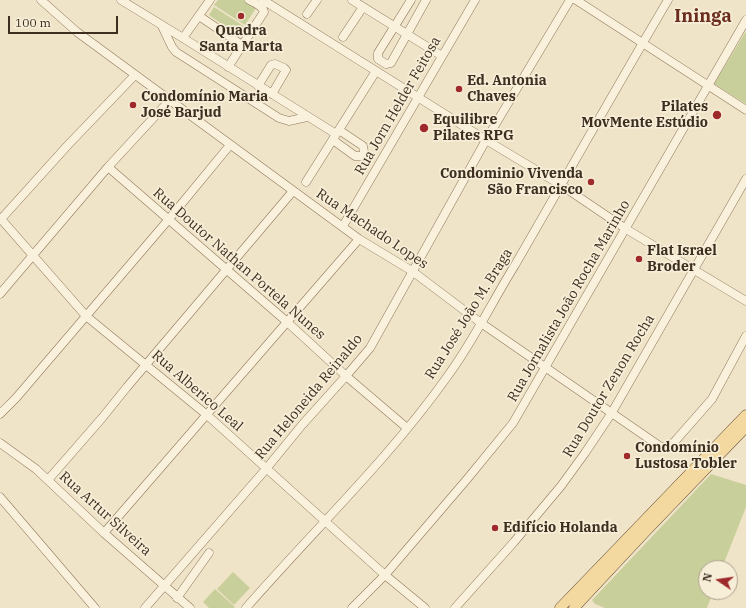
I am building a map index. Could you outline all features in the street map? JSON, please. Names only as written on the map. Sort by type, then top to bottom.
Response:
[{"type":"main road","points":[[560,608],[746,415]]},
{"type":"main road","points":[[574,608],[746,427]]},
{"type":"street","name":"Rua Machado Lopes","points":[[40,0],[77,32],[293,192],[343,226],[358,239],[412,271],[481,323],[546,366],[611,414],[661,447],[670,446],[712,399],[746,336]]},
{"type":"street","points":[[121,0],[336,135]]},
{"type":"street","points":[[183,38],[210,0]]},
{"type":"street","points":[[228,67],[264,12],[264,9],[249,0]]},
{"type":"street","points":[[263,0],[486,140],[561,185],[626,229],[746,300]]},
{"type":"street","points":[[307,14],[317,0]]},
{"type":"street","points":[[411,0],[378,53],[378,57],[386,64],[391,63],[426,0]]},
{"type":"street","name":"Rua Jorn Helder Feitosa","points":[[343,226],[475,0]]},
{"type":"street","name":"Rua Heloneida Reinaldo","points":[[145,608],[370,348],[486,140],[570,0]]},
{"type":"street","points":[[576,0],[746,110]]},
{"type":"street","name":"Rua José João M. Braga","points":[[246,608],[352,492],[407,428],[448,377],[481,323],[668,0]]},
{"type":"street","points":[[343,37],[357,2],[442,56]]},
{"type":"street","points":[[199,16],[242,45]]},
{"type":"street","name":"Rua Jornalista João Rocha Marinho","points":[[352,608],[385,575],[513,423],[746,20]]},
{"type":"street","points":[[162,26],[176,52],[279,118],[289,121],[307,117]]},
{"type":"street","points":[[258,86],[272,65],[275,64],[284,68],[286,70],[272,94]]},
{"type":"street","points":[[306,182],[376,71]]},
{"type":"street","points":[[1,219],[67,146],[135,75]]},
{"type":"street","points":[[0,294],[108,167],[170,100]]},
{"type":"street","points":[[0,414],[16,398],[169,219],[230,145]]},
{"type":"street","name":"Rua Doutor Nathan Portela Nunes","points":[[108,167],[407,428]]},
{"type":"street","name":"Rua Doutor Zenon Rocha","points":[[455,608],[514,542],[561,486],[611,414],[746,179]]},
{"type":"street","points":[[48,480],[293,192]]},
{"type":"street","name":"Rua Alberico Leal","points":[[1,219],[86,316],[207,415],[385,575]]},
{"type":"street","points":[[104,533],[358,239]]},
{"type":"street","name":"Rua Artur Silveira","points":[[0,443],[14,452],[48,480],[104,533],[190,608]]},
{"type":"street","points":[[0,497],[95,608]]},
{"type":"street","points":[[178,598],[209,553]]},
{"type":"street","points":[[385,575],[425,608]]},
{"type":"green space","name":"Quadra Santa Marta","points":[[218,0],[243,0],[256,8],[245,25],[214,5]]},
{"type":"green space","points":[[214,7],[245,27],[239,36],[209,15]]},
{"type":"green space","points":[[746,31],[746,104],[714,84]]},
{"type":"green space","points":[[711,474],[746,485],[746,507],[725,560],[698,560],[698,600],[710,600],[707,608],[605,608],[595,604],[592,600]]},
{"type":"green space","points":[[233,572],[250,588],[234,605],[217,589]]},
{"type":"green space","points":[[215,589],[235,607],[209,608],[203,602]]},
{"type":"place","name":"Quadra Santa Marta","points":[[241,16]]},
{"type":"place","name":"Ed. Antonia Chaves","points":[[459,89]]},
{"type":"place","name":"Condomínio Maria José Barjud","points":[[133,105]]},
{"type":"place","name":"Pilates MovMente Estúdio","points":[[717,115]]},
{"type":"place","name":"Equilibre Pilates RPG","points":[[424,128]]},
{"type":"place","name":"Condominio Vivenda São Francisco","points":[[591,182]]},
{"type":"place","name":"Flat Israel Broder","points":[[639,259]]},
{"type":"place","name":"Condomínio Lustosa Tobler","points":[[627,456]]},
{"type":"place","name":"Edifício Holanda","points":[[495,528]]},
{"type":"district","name":"Ininga","points":[[703,17]]}]
